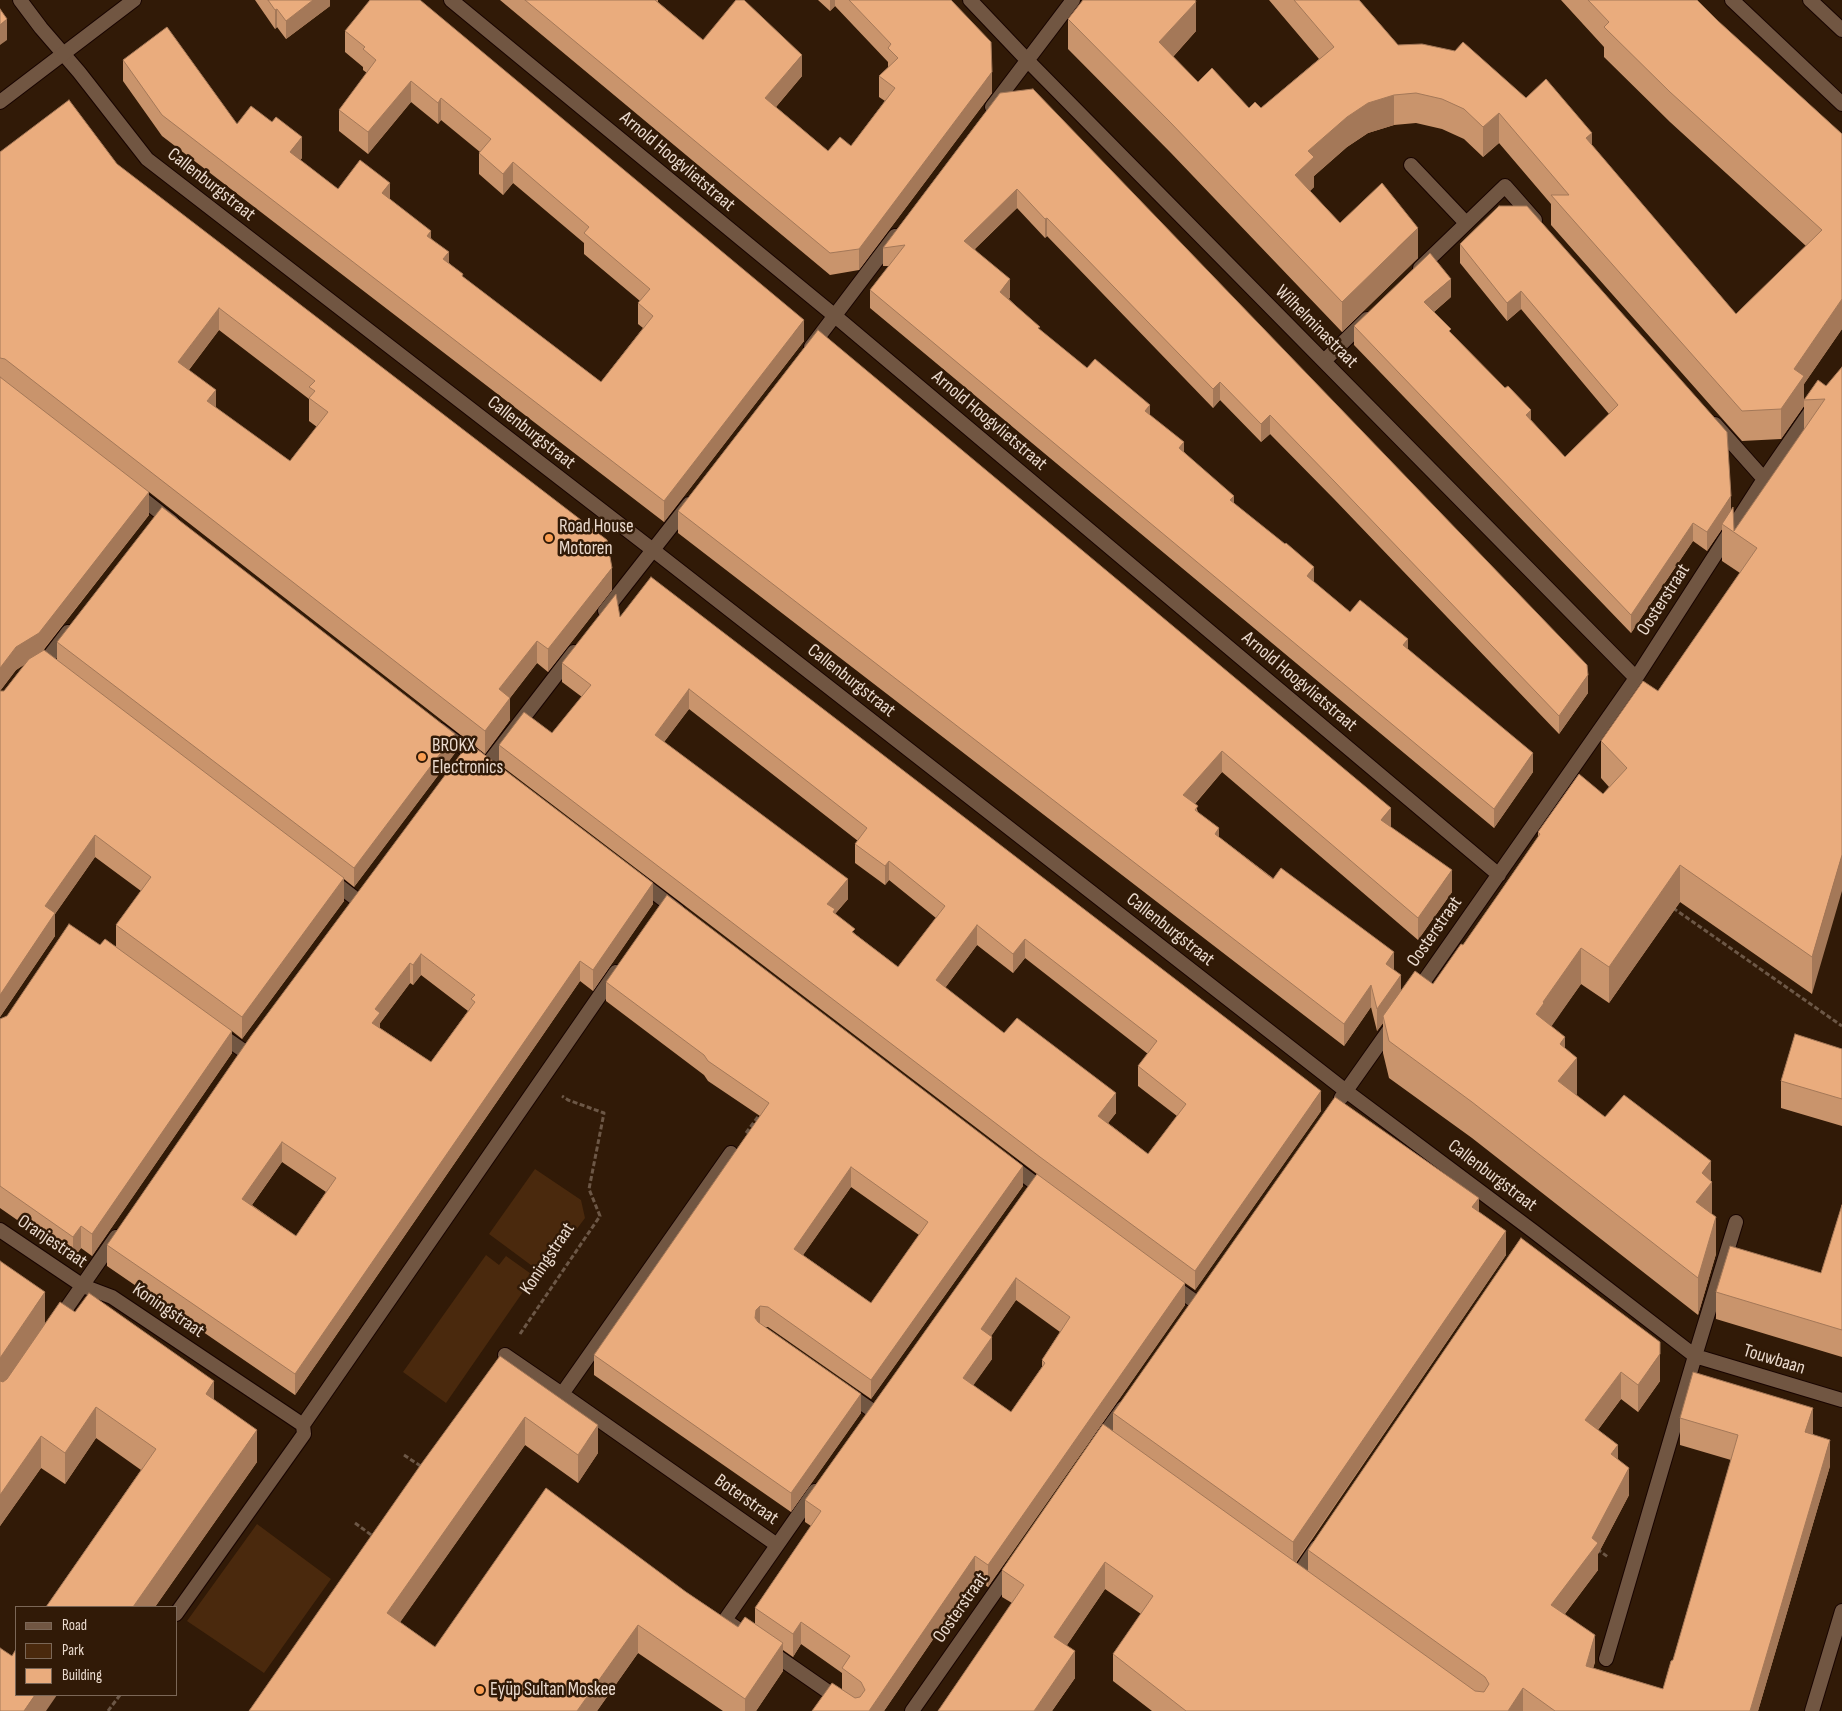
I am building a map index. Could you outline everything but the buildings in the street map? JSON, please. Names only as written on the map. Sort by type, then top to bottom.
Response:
[{"type":"street","name":"Callenburgstraat","points":[[20,0],[147,159],[653,550],[1531,1235],[1695,1356]]},
{"type":"street","points":[[0,102],[134,0]]},
{"type":"street","name":"Arnold Hoogvlietstraat","points":[[451,0],[835,316],[1499,875]]},
{"type":"street","name":"Wilhelminastraat","points":[[970,0],[1636,678]]},
{"type":"street","points":[[986,115],[1073,0]]},
{"type":"street","points":[[1732,0],[1842,104]]},
{"type":"street","points":[[1810,0],[1842,30]]},
{"type":"street","points":[[1411,165],[1466,223]]},
{"type":"street","points":[[1409,279],[1505,186],[1544,230]]},
{"type":"street","points":[[804,355],[905,223]]},
{"type":"street","points":[[1324,361],[1374,313]]},
{"type":"street","name":"Oosterstraat","points":[[1334,1108],[1636,678],[1764,479],[1820,398]]},
{"type":"street","points":[[1706,414],[1764,479]]},
{"type":"street","points":[[122,483],[158,517],[184,531]]},
{"type":"street","points":[[599,619],[695,496]]},
{"type":"street","points":[[24,675],[49,665],[76,623]]},
{"type":"street","points":[[428,720],[465,755],[490,768],[582,642]]},
{"type":"street","points":[[317,869],[356,899]]},
{"type":"street","points":[[626,872],[662,905],[688,919]]},
{"type":"street","points":[[178,1611],[304,1434],[303,1425],[626,958]]},
{"type":"street","points":[[205,1023],[244,1052]]},
{"type":"street","points":[[562,1394],[731,1153]]},
{"type":"street","points":[[997,1154],[1033,1188],[1058,1201]]},
{"type":"street","points":[[1606,1659],[1736,1222]]},
{"type":"street","points":[[50,1333],[122,1229]]},
{"type":"street","name":"Oranjestraat","points":[[0,1230],[83,1286]]},
{"type":"street","points":[[1158,1275],[1197,1303]]},
{"type":"street","name":"Koningstraat","points":[[83,1286],[112,1296],[303,1425]]},
{"type":"street","name":"Boterstraat","points":[[505,1355],[777,1545],[725,1620],[856,1711]]},
{"type":"street","name":"Touwbaan","points":[[1695,1356],[1842,1400]]},
{"type":"street","points":[[834,1384],[873,1411]]},
{"type":"street","points":[[1090,1455],[1105,1442],[1129,1399]]},
{"type":"street","points":[[777,1545],[822,1482]]},
{"type":"street","points":[[1296,1578],[1324,1537]]},
{"type":"street","name":"Oosterstraat","points":[[912,1711],[1018,1559]]},
{"type":"street","points":[[1812,1711],[1842,1611]]},
{"type":"path","points":[[1671,906],[1842,1026]]},
{"type":"path","name":"Koningstraat","points":[[505,1355],[600,1216],[589,1189],[604,1113],[568,1100],[541,1080]]},
{"type":"path","points":[[731,1153],[761,1113]]},
{"type":"path","points":[[404,1455],[425,1469]]},
{"type":"path","points":[[355,1523],[376,1539]]},
{"type":"path","points":[[1591,1544],[1630,1574]]},
{"type":"path","points":[[108,1711],[119,1696]]},
{"type":"green space","points":[[535,1169],[581,1200],[585,1218],[543,1274],[489,1234]]},
{"type":"green space","points":[[486,1255],[499,1265],[506,1256],[534,1276],[446,1403],[403,1372]]},
{"type":"green space","points":[[257,1524],[331,1579],[264,1673],[187,1621]]},
{"type":"place","name":"Road House Motoren","points":[[549,538]]},
{"type":"place","name":"BROKX Electronics","points":[[422,757]]},
{"type":"place","name":"Eyüp Sultan Moskee","points":[[480,1690]]}]
